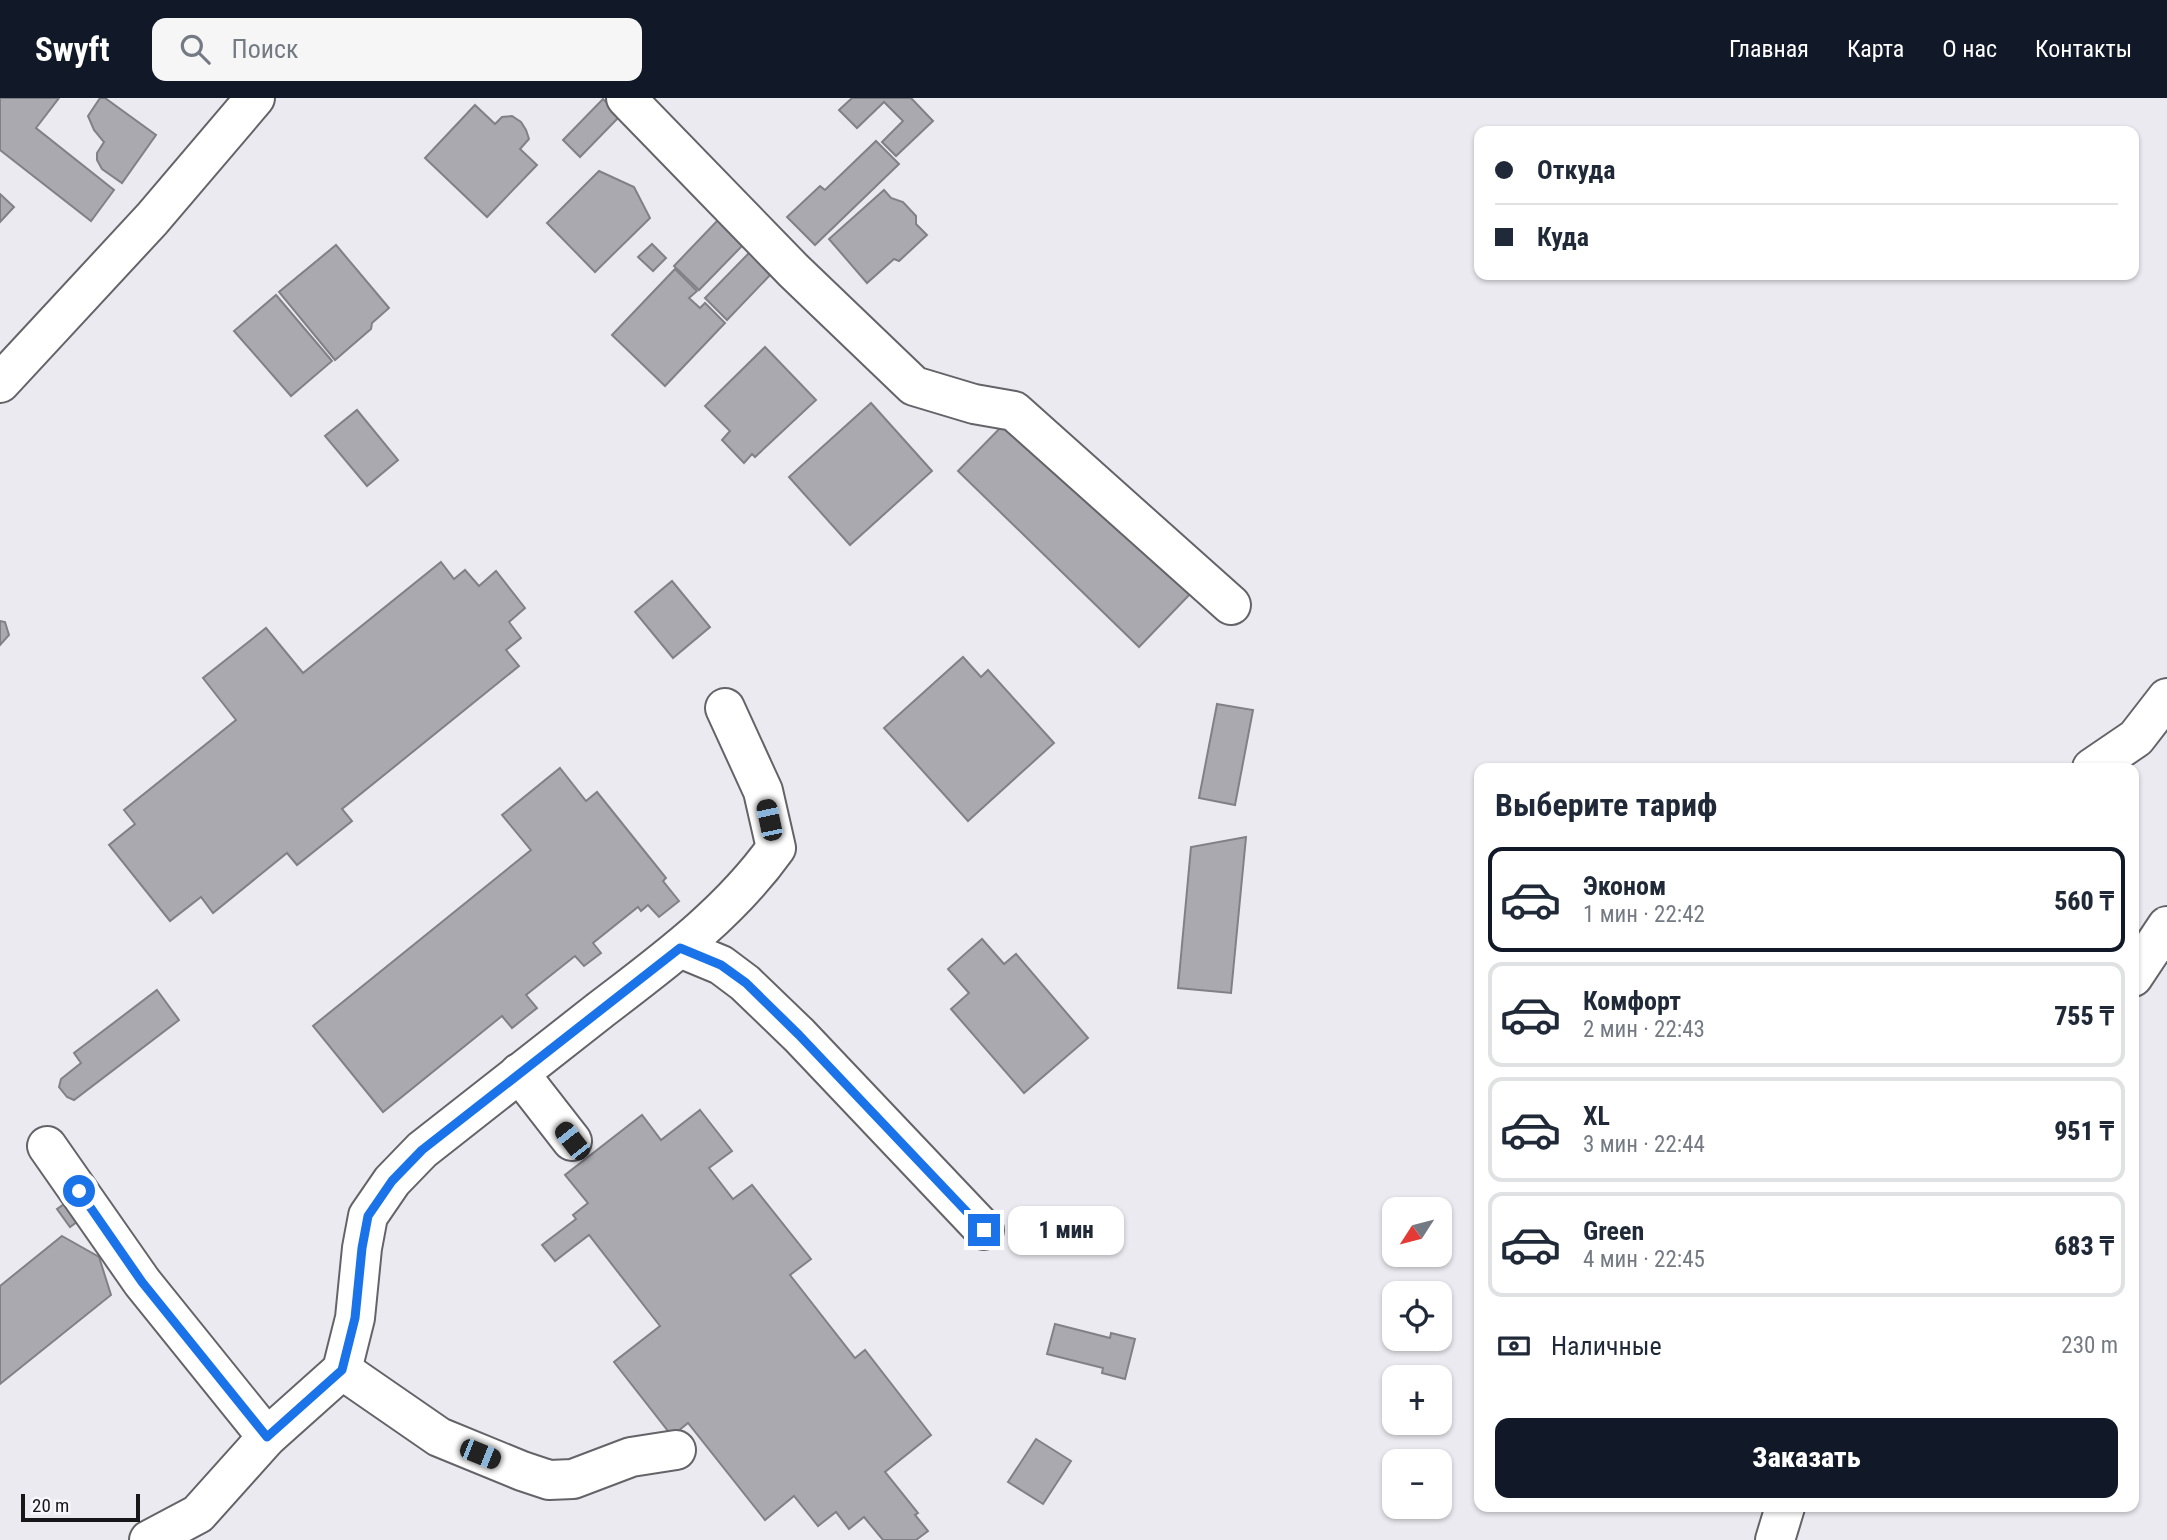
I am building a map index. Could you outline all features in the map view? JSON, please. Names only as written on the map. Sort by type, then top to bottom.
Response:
[{"type":"street","points":[[0,383],[152,219],[255,98]]},
{"type":"street","points":[[626,98],[794,271],[914,386],[974,404],[1014,411],[1231,605]]},
{"type":"street","points":[[2099,763],[2136,738],[2167,698]]},
{"type":"street","points":[[149,1540],[198,1514],[267,1437],[342,1370],[355,1318],[368,1216],[392,1181],[422,1150],[680,948],[741,891],[776,848],[763,790],[725,708]]},
{"type":"street","points":[[2139,968],[2167,926]]},
{"type":"street","points":[[680,948],[721,965],[746,983],[984,1230]]},
{"type":"street","points":[[519,1073],[572,1141]]},
{"type":"street","points":[[47,1146],[142,1282],[267,1437]]},
{"type":"street","points":[[342,1370],[439,1437],[548,1480],[573,1479],[631,1457],[676,1450]]},
{"type":"street","points":[[1775,1540],[1783,1512]]},
{"type":"building","points":[[0,98],[59,98],[36,128],[114,190],[91,221],[0,150]]},
{"type":"building","points":[[100,98],[105,98],[156,135],[122,183],[102,169],[97,160],[97,153],[104,142],[94,130],[88,116]]},
{"type":"building","points":[[852,98],[911,98],[933,121],[896,156],[882,142],[903,121],[884,102],[857,128],[839,110]]},
{"type":"building","points":[[603,99],[620,116],[580,157],[563,140]]},
{"type":"building","points":[[475,105],[495,124],[502,117],[512,116],[521,122],[529,139],[520,149],[537,165],[487,217],[425,158]]},
{"type":"building","points":[[876,141],[899,164],[815,245],[787,217],[820,186],[825,190]]},
{"type":"building","points":[[599,171],[634,187],[650,218],[595,272],[547,223]]},
{"type":"building","points":[[884,190],[891,198],[903,202],[916,216],[916,224],[927,235],[899,261],[894,259],[867,283],[829,239]]},
{"type":"building","points":[[0,194],[14,207],[0,222]]},
{"type":"building","points":[[725,217],[744,244],[699,290],[674,266],[717,221]]},
{"type":"building","points":[[652,244],[666,258],[653,271],[638,257]]},
{"type":"building","points":[[336,245],[389,308],[372,323],[371,329],[335,360],[279,292]]},
{"type":"building","points":[[750,252],[772,273],[727,320],[705,298]]},
{"type":"building","points":[[675,269],[697,291],[689,298],[700,308],[705,303],[725,323],[665,386],[612,335]]},
{"type":"building","points":[[276,295],[332,361],[291,396],[234,331]]},
{"type":"building","points":[[765,347],[816,400],[755,457],[752,454],[744,463],[722,440],[730,431],[705,406]]},
{"type":"building","points":[[871,403],[932,471],[850,545],[789,477]]},
{"type":"building","points":[[357,410],[398,460],[367,486],[325,436]]},
{"type":"building","points":[[1011,417],[1192,592],[1139,647],[958,471]]},
{"type":"building","points":[[441,562],[454,579],[465,570],[479,586],[496,571],[525,608],[509,622],[521,638],[506,650],[519,666],[342,809],[352,821],[297,865],[287,853],[213,913],[201,897],[170,921],[109,845],[135,824],[124,810],[236,720],[203,678],[266,628],[303,673]]},
{"type":"building","points":[[672,581],[710,627],[673,658],[635,612]]},
{"type":"building","points":[[0,621],[5,622],[9,635],[0,645]]},
{"type":"building","points":[[963,657],[981,677],[988,670],[1054,743],[968,821],[884,728]]},
{"type":"building","points":[[1217,704],[1253,710],[1235,805],[1199,798]]},
{"type":"building","points":[[560,768],[586,801],[597,792],[666,878],[663,881],[679,901],[659,917],[648,905],[641,911],[638,907],[593,943],[601,953],[584,966],[575,956],[526,995],[537,1008],[512,1028],[502,1016],[383,1112],[313,1026],[531,850],[502,815]]},
{"type":"building","points":[[1246,837],[1231,993],[1178,988],[1191,847]]},
{"type":"building","points":[[982,939],[1004,964],[1016,954],[1088,1038],[1024,1093],[951,1009],[969,993],[948,969]]},
{"type":"building","points":[[157,990],[179,1020],[74,1100],[67,1097],[59,1087],[61,1079],[81,1063],[74,1053]]},
{"type":"building","points":[[700,1110],[732,1151],[709,1168],[733,1199],[752,1185],[811,1259],[790,1275],[855,1358],[865,1350],[931,1435],[885,1472],[918,1513],[915,1515],[928,1531],[916,1540],[883,1540],[864,1517],[849,1529],[836,1512],[818,1526],[794,1496],[765,1520],[688,1423],[672,1436],[614,1362],[660,1326],[589,1235],[555,1261],[542,1245],[576,1219],[573,1215],[588,1203],[565,1175],[642,1115],[661,1140]]},
{"type":"building","points":[[73,1198],[85,1216],[70,1227],[57,1209]]},
{"type":"building","points":[[62,1236],[99,1257],[111,1295],[0,1384],[0,1286]]},
{"type":"building","points":[[1055,1324],[1110,1338],[1111,1333],[1135,1339],[1125,1379],[1102,1373],[1103,1368],[1047,1354]]},
{"type":"building","points":[[1036,1439],[1071,1461],[1043,1504],[1008,1482]]},
{"type":"route","points":[[79,1191],[142,1282],[267,1437],[342,1370],[355,1318],[368,1216],[392,1181],[422,1150],[680,948],[721,965],[746,983],[984,1230]]}]
